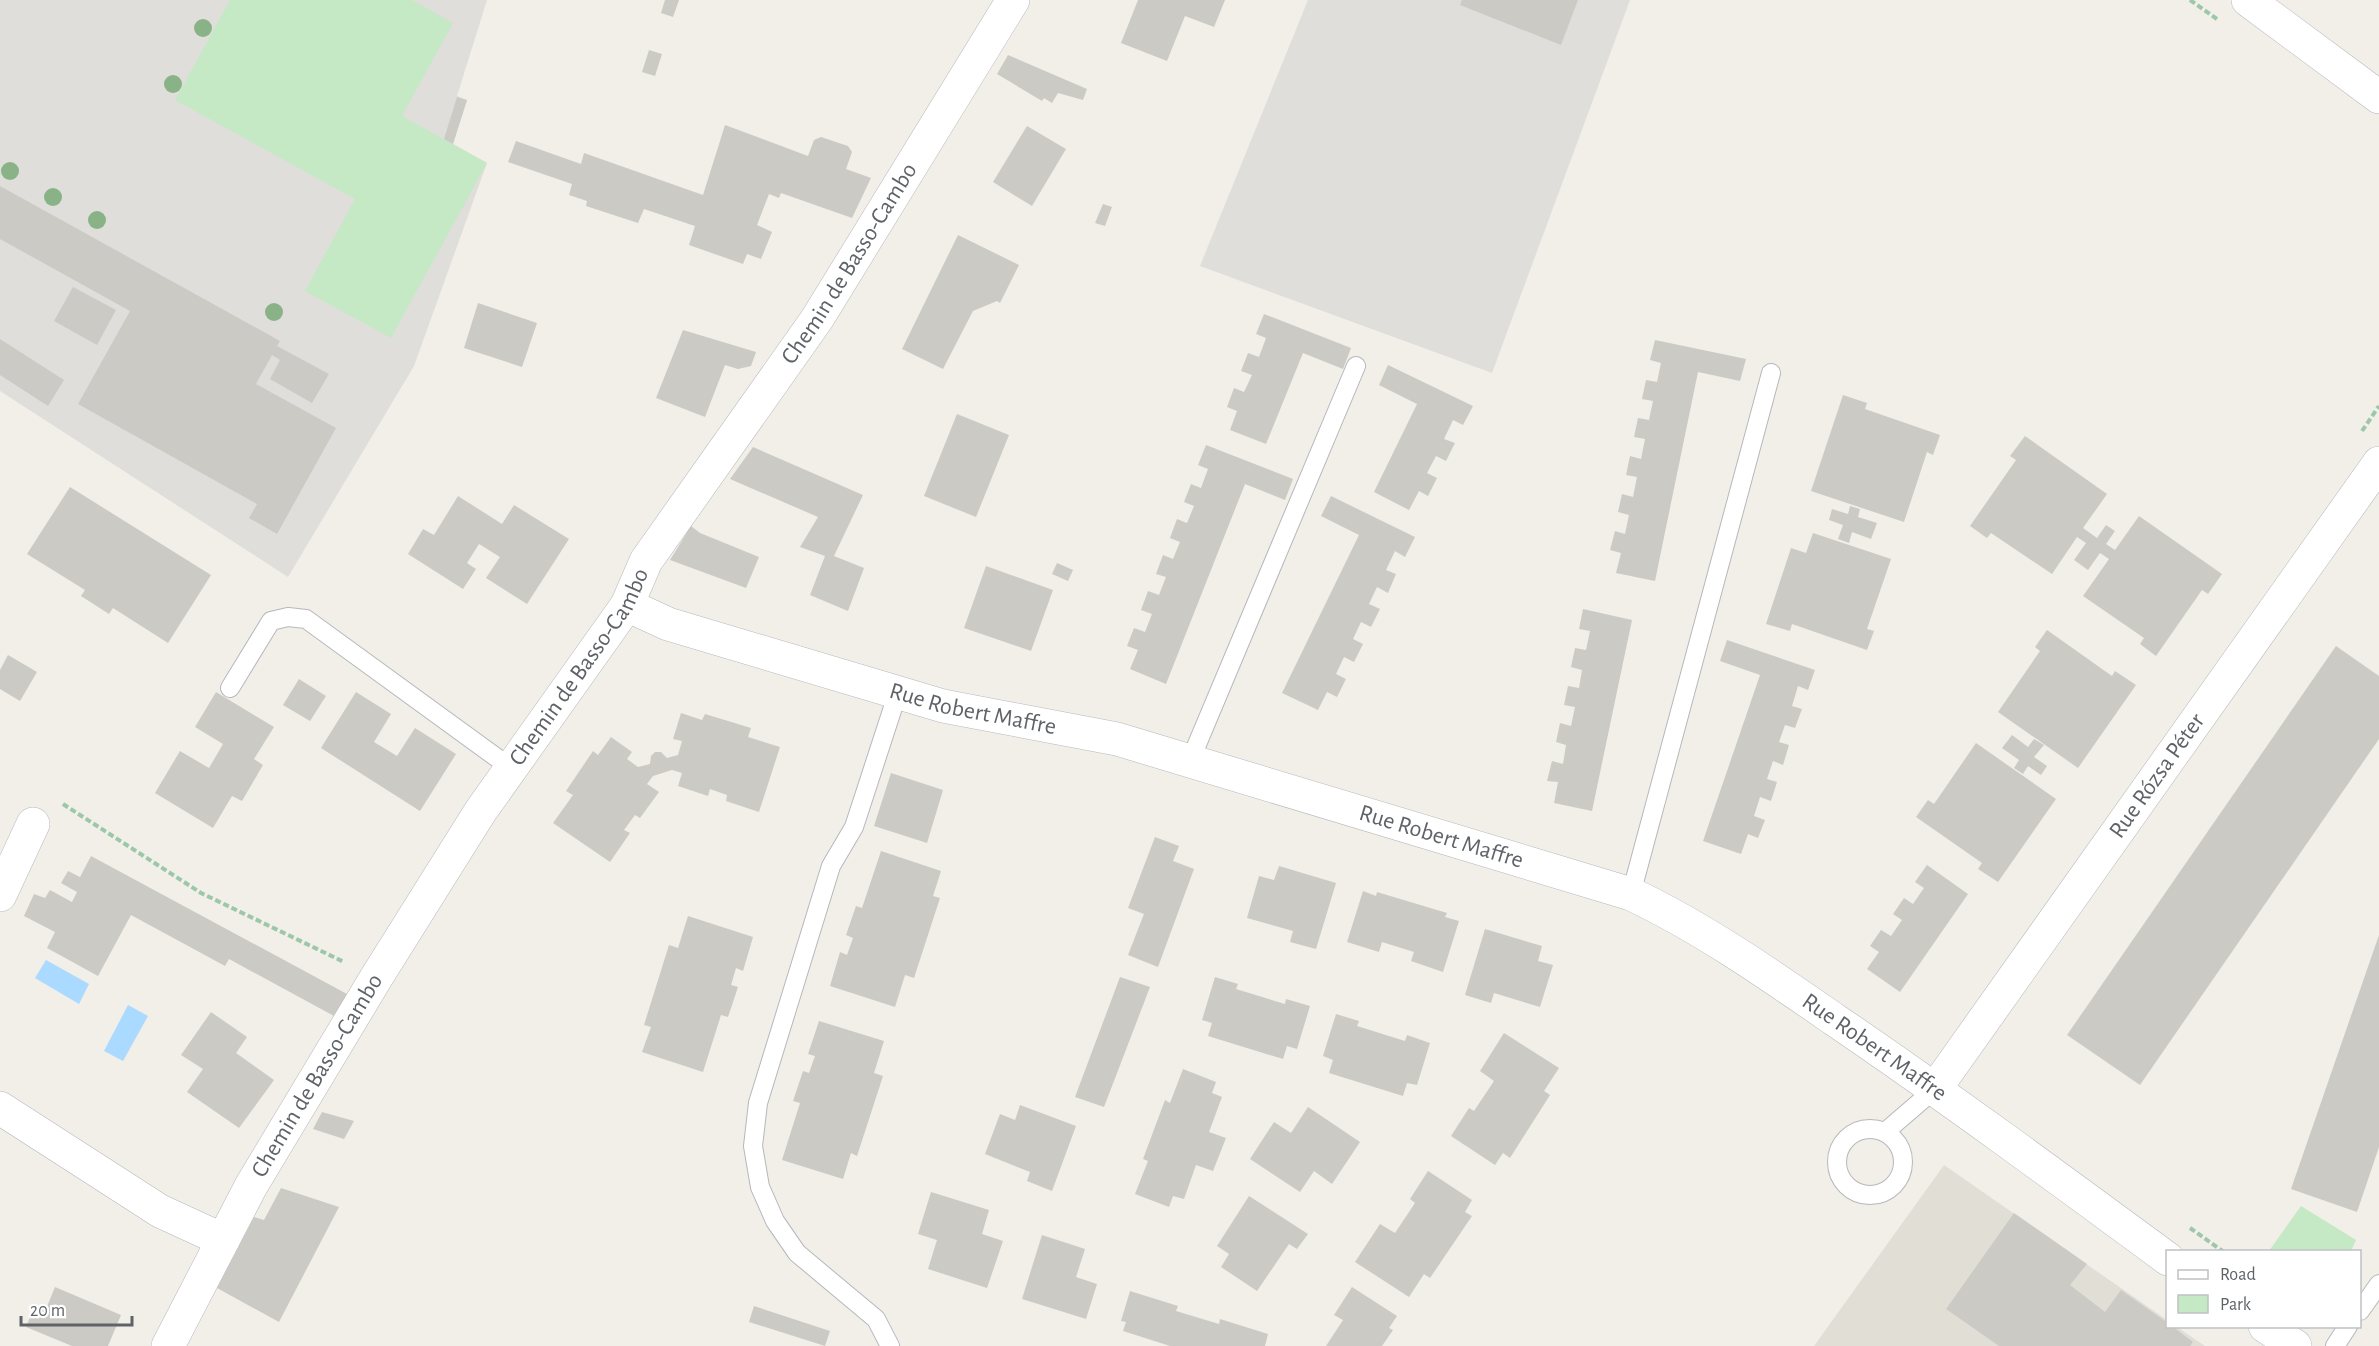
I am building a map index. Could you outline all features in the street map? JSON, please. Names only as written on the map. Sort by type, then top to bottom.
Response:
[{"type":"street","name":"Chemin de Basso-Cambo","points":[[168,1346],[251,1186],[436,881],[511,768],[627,605],[646,561],[818,319],[1013,0]]},
{"type":"street","points":[[2248,0],[2379,97]]},
{"type":"street","name":"Rue Rózsa Péter","points":[[1935,1089],[2379,463]]},
{"type":"street","name":"Rue Robert Maffre","points":[[627,605],[668,624],[943,706],[1117,739],[1631,894],[1670,912],[1935,1089],[2166,1258]]},
{"type":"street","points":[[0,896],[33,824]]},
{"type":"street","points":[[0,1108],[160,1211],[223,1240]]},
{"type":"street","points":[[2268,1328],[2295,1346]]},
{"type":"lane","points":[[1191,761],[1356,366]]},
{"type":"lane","points":[[1631,894],[1771,373]]},
{"type":"lane","points":[[230,688],[271,621],[288,617],[306,619],[511,768]]},
{"type":"lane","points":[[890,1346],[876,1319],[797,1253],[781,1229],[760,1187],[753,1146],[758,1103],[831,866],[854,826],[898,692]]},
{"type":"lane","points":[[1885,1132],[1935,1089]]},
{"type":"lane","points":[[2361,1310],[2379,1284]]},
{"type":"lane","points":[[2335,1346],[2347,1328]]},
{"type":"path","points":[[57,800],[201,893],[376,978]]},
{"type":"shaded area","points":[[0,0],[487,0],[457,96],[467,100],[453,144],[487,163],[414,366],[288,577],[0,391]]},
{"type":"shaded area","points":[[1308,0],[1630,0],[1492,373],[1200,266]]},
{"type":"shaded area","points":[[1944,1165],[2166,1319],[2166,1328],[2178,1328],[2205,1346],[1814,1346]]},
{"type":"green space","points":[[230,0],[412,0],[453,23],[402,116],[487,163],[391,338],[305,291],[355,199],[175,100]]},
{"type":"green space","points":[[2301,1206],[2356,1240],[2351,1250],[2270,1250]]},
{"type":"water","points":[[46,960],[89,984],[79,1004],[35,978]]},
{"type":"water","points":[[128,1005],[148,1016],[123,1061],[104,1051]]},
{"type":"building","points":[[665,0],[679,0],[673,17],[661,13]]},
{"type":"building","points":[[1138,0],[1225,0],[1214,27],[1185,16],[1167,61],[1121,43]]},
{"type":"building","points":[[1462,0],[1578,0],[1561,45],[1460,5]]},
{"type":"building","points":[[649,50],[662,54],[655,76],[642,72]]},
{"type":"building","points":[[1008,55],[1087,89],[1083,100],[1058,93],[1052,103],[1044,98],[1042,101],[997,74]]},
{"type":"building","points":[[457,97],[467,100],[453,144],[444,139]]},
{"type":"building","points":[[725,125],[808,156],[814,140],[821,137],[848,146],[852,152],[846,169],[871,178],[852,218],[781,193],[779,198],[769,194],[757,225],[772,232],[761,259],[747,254],[743,264],[689,245],[695,226],[644,209],[638,223],[586,206],[587,201],[569,195],[572,184],[508,162],[516,141],[581,164],[584,153],[703,195]]},
{"type":"building","points":[[1027,126],[1066,149],[1032,206],[993,182]]},
{"type":"building","points":[[0,186],[280,341],[277,346],[329,374],[312,403],[270,379],[280,360],[272,355],[256,384],[336,428],[277,534],[249,518],[257,504],[78,404],[130,311],[0,239]]},
{"type":"building","points":[[1103,204],[1112,207],[1105,226],[1095,223]]},
{"type":"building","points":[[958,235],[1019,265],[1000,303],[997,301],[973,311],[943,369],[902,349]]},
{"type":"building","points":[[73,287],[116,310],[97,345],[54,321]]},
{"type":"building","points":[[478,303],[537,323],[522,367],[464,348]]},
{"type":"building","points":[[1264,314],[1351,348],[1343,369],[1303,353],[1266,444],[1230,430],[1237,411],[1227,407],[1234,388],[1244,392],[1252,375],[1241,371],[1248,353],[1259,357],[1266,338],[1256,334]]},
{"type":"building","points":[[683,330],[756,352],[751,366],[738,369],[725,365],[705,417],[656,398]]},
{"type":"building","points":[[0,339],[64,380],[48,406],[0,375]]},
{"type":"building","points":[[1655,340],[1746,359],[1740,381],[1698,372],[1655,581],[1616,573],[1621,553],[1610,550],[1615,531],[1625,534],[1629,515],[1618,512],[1622,494],[1633,497],[1637,477],[1626,475],[1630,456],[1641,459],[1645,439],[1634,437],[1638,418],[1649,420],[1653,401],[1642,399],[1646,380],[1657,382],[1661,363],[1650,360]]},
{"type":"building","points":[[1388,365],[1473,406],[1463,425],[1453,420],[1444,439],[1455,443],[1446,461],[1436,456],[1427,473],[1437,478],[1428,496],[1419,491],[1409,510],[1374,492],[1417,404],[1379,385]]},
{"type":"building","points":[[1843,395],[1867,403],[1865,409],[1940,435],[1933,455],[1927,452],[1904,522],[1811,491]]},
{"type":"building","points":[[957,414],[1009,435],[976,517],[924,496]]},
{"type":"building","points":[[2025,436],[2107,494],[2083,528],[2097,538],[2106,525],[2115,531],[2106,544],[2115,550],[2139,516],[2222,574],[2208,594],[2202,590],[2156,656],[2140,644],[2144,638],[2083,596],[2109,559],[2100,553],[2088,570],[2074,560],[2086,543],[2077,537],[2052,574],[1991,533],[1987,538],[1970,526],[2016,460],[2010,456]]},
{"type":"building","points":[[1206,445],[1293,479],[1285,500],[1245,484],[1166,684],[1130,669],[1138,650],[1127,646],[1134,628],[1145,632],[1152,614],[1141,610],[1148,591],[1159,595],[1166,577],[1156,574],[1163,555],[1173,559],[1180,542],[1170,538],[1177,519],[1187,523],[1194,506],[1184,502],[1191,484],[1201,488],[1208,469],[1198,465]]},
{"type":"building","points":[[753,447],[863,495],[834,556],[864,568],[848,611],[810,595],[825,556],[800,547],[818,517],[730,479]]},
{"type":"building","points":[[70,487],[211,575],[168,643],[113,608],[109,614],[81,596],[85,590],[27,554]]},
{"type":"building","points":[[458,496],[502,524],[514,505],[569,539],[527,604],[486,578],[500,557],[479,544],[467,563],[476,569],[463,589],[408,554],[423,529],[434,535]]},
{"type":"building","points":[[1331,496],[1415,537],[1405,557],[1395,551],[1386,570],[1396,574],[1388,593],[1377,587],[1369,604],[1380,609],[1371,627],[1361,622],[1353,639],[1363,644],[1354,662],[1344,657],[1336,674],[1346,679],[1337,697],[1327,692],[1318,710],[1282,693],[1359,535],[1321,516]]},
{"type":"building","points":[[1850,506],[1860,509],[1858,517],[1877,523],[1871,539],[1852,532],[1849,543],[1838,539],[1843,525],[1829,520],[1832,509],[1848,514]]},
{"type":"building","points":[[691,526],[700,533],[759,557],[746,588],[670,560]]},
{"type":"building","points":[[1813,533],[1891,559],[1867,629],[1874,631],[1867,650],[1792,624],[1790,631],[1766,624],[1791,548],[1806,553]]},
{"type":"building","points":[[1057,563],[1073,570],[1068,581],[1052,574]]},
{"type":"building","points":[[986,566],[1053,590],[1031,651],[964,628]]},
{"type":"building","points":[[1583,609],[1632,620],[1592,811],[1554,803],[1558,782],[1547,781],[1552,761],[1563,764],[1566,745],[1556,742],[1560,723],[1571,726],[1575,707],[1564,705],[1568,686],[1579,688],[1582,670],[1571,667],[1575,648],[1586,650],[1590,631],[1579,629]]},
{"type":"building","points":[[2047,630],[2112,676],[2115,671],[2136,685],[2078,768],[1998,712],[2040,651],[2035,647]]},
{"type":"building","points":[[1727,640],[1815,670],[1808,690],[1798,686],[1792,706],[1802,709],[1795,728],[1785,725],[1779,742],[1789,745],[1783,765],[1773,761],[1767,779],[1777,782],[1771,801],[1760,797],[1754,816],[1765,820],[1758,838],[1748,834],[1741,854],[1703,841],[1760,675],[1720,661]]},
{"type":"building","points":[[2336,646],[2379,676],[2379,739],[2140,1085],[2067,1035]]},
{"type":"building","points":[[8,655],[37,672],[20,701],[0,689],[0,670]]},
{"type":"building","points":[[299,679],[326,696],[310,721],[283,705]]},
{"type":"building","points":[[216,692],[274,727],[254,759],[263,765],[242,801],[232,796],[213,828],[155,793],[180,751],[209,768],[223,744],[195,727]]},
{"type":"building","points":[[356,692],[391,714],[374,742],[397,756],[415,728],[456,754],[420,811],[321,748]]},
{"type":"building","points":[[681,713],[702,720],[705,714],[751,728],[748,737],[780,747],[759,812],[726,801],[727,795],[710,789],[708,796],[678,786],[682,773],[672,770],[653,776],[647,784],[659,792],[640,818],[635,815],[624,830],[630,833],[610,862],[553,823],[573,795],[566,791],[593,751],[598,755],[611,737],[632,752],[627,759],[638,767],[650,764],[651,756],[655,752],[661,752],[667,758],[678,755],[682,741],[673,739]]},
{"type":"building","points":[[2012,735],[2028,747],[2034,739],[2044,745],[2034,757],[2047,766],[2041,775],[2028,766],[2023,774],[2014,768],[2019,760],[2002,748]]},
{"type":"building","points":[[1976,743],[2056,799],[1998,882],[1978,869],[1982,863],[1916,817],[1928,800],[1934,804]]},
{"type":"building","points":[[891,773],[943,790],[927,843],[874,826]]},
{"type":"building","points":[[1155,837],[1179,846],[1173,861],[1194,869],[1158,967],[1128,955],[1144,914],[1128,908]]},
{"type":"building","points":[[881,851],[941,871],[933,896],[940,898],[914,978],[905,975],[895,1007],[830,986],[840,952],[847,955],[853,938],[846,935],[856,906],[862,908]]},
{"type":"building","points":[[91,856],[347,994],[334,1016],[229,959],[225,966],[131,915],[98,976],[47,948],[55,932],[24,916],[34,894],[45,898],[50,890],[72,902],[77,892],[61,883],[68,871],[80,877]]},
{"type":"building","points":[[1927,865],[1968,894],[1900,992],[1867,969],[1879,952],[1870,946],[1881,930],[1891,936],[1902,920],[1893,914],[1904,898],[1913,904],[1924,888],[1915,882]]},
{"type":"building","points":[[1279,866],[1336,883],[1316,949],[1290,942],[1293,931],[1247,918],[1259,876],[1274,880]]},
{"type":"building","points":[[1363,891],[1376,896],[1377,892],[1447,913],[1445,917],[1459,921],[1443,972],[1411,961],[1414,952],[1382,942],[1379,952],[1347,942]]},
{"type":"building","points":[[688,916],[753,937],[743,971],[736,968],[731,985],[738,987],[728,1017],[721,1015],[703,1072],[642,1052],[651,1027],[644,1025],[669,945],[678,948]]},
{"type":"building","points":[[1485,929],[1542,946],[1538,961],[1553,965],[1540,1007],[1494,993],[1491,1003],[1465,995]]},
{"type":"building","points":[[2379,935],[2379,1147],[2357,1212],[2291,1189]]},
{"type":"building","points":[[1120,977],[1150,987],[1104,1107],[1075,1097]]},
{"type":"building","points":[[1215,977],[1238,984],[1236,989],[1285,1004],[1286,999],[1310,1006],[1297,1049],[1287,1046],[1283,1059],[1208,1036],[1212,1023],[1202,1020]]},
{"type":"building","points":[[211,1012],[247,1037],[236,1053],[274,1080],[239,1128],[187,1092],[203,1069],[181,1055]]},
{"type":"building","points":[[1336,1014],[1359,1021],[1357,1026],[1405,1041],[1407,1035],[1430,1043],[1417,1085],[1407,1083],[1403,1096],[1329,1073],[1333,1060],[1323,1056]]},
{"type":"building","points":[[819,1021],[884,1041],[874,1073],[883,1076],[857,1156],[851,1153],[843,1179],[782,1160],[800,1103],[793,1101],[803,1071],[809,1073],[815,1056],[808,1054]]},
{"type":"building","points":[[1504,1033],[1559,1068],[1544,1091],[1550,1095],[1510,1158],[1503,1153],[1495,1165],[1451,1136],[1469,1108],[1474,1111],[1494,1081],[1480,1071]]},
{"type":"building","points":[[1183,1069],[1216,1082],[1212,1093],[1222,1097],[1209,1132],[1226,1138],[1213,1171],[1196,1165],[1184,1199],[1173,1196],[1169,1207],[1135,1194],[1148,1161],[1143,1159],[1165,1100],[1170,1103]]},
{"type":"building","points":[[1020,1105],[1076,1126],[1052,1191],[1027,1181],[1030,1172],[985,1154],[1000,1114],[1015,1120]]},
{"type":"building","points":[[1308,1107],[1360,1142],[1332,1184],[1314,1171],[1300,1192],[1250,1159],[1274,1122],[1291,1133]]},
{"type":"building","points":[[322,1112],[354,1121],[344,1139],[313,1129]]},
{"type":"building","points":[[1428,1171],[1472,1200],[1465,1212],[1472,1216],[1430,1278],[1424,1274],[1409,1297],[1355,1262],[1380,1224],[1395,1233],[1415,1203],[1410,1199]]},
{"type":"building","points":[[281,1188],[339,1207],[279,1322],[217,1288],[254,1217],[264,1220]]},
{"type":"building","points":[[931,1192],[989,1210],[982,1234],[1003,1241],[987,1288],[928,1269],[937,1240],[918,1234]]},
{"type":"building","points":[[1249,1196],[1308,1234],[1297,1249],[1289,1244],[1257,1291],[1221,1267],[1229,1254],[1217,1246]]},
{"type":"building","points":[[2014,1213],[2087,1264],[2070,1285],[2105,1312],[2121,1290],[2166,1322],[2166,1328],[2175,1328],[2193,1342],[2190,1346],[1999,1346],[1946,1309]]},
{"type":"building","points":[[1042,1235],[1085,1249],[1076,1277],[1097,1284],[1086,1319],[1022,1299]]},
{"type":"building","points":[[55,1287],[121,1315],[108,1346],[72,1346],[26,1327],[35,1305],[46,1309]]},
{"type":"building","points":[[1352,1287],[1397,1316],[1389,1328],[1393,1330],[1382,1346],[1326,1346],[1343,1320],[1334,1315]]},
{"type":"building","points":[[1130,1291],[1178,1306],[1176,1311],[1219,1324],[1220,1319],[1268,1334],[1265,1346],[1170,1346],[1123,1331],[1126,1322],[1121,1321]]},
{"type":"building","points":[[754,1306],[830,1331],[825,1346],[749,1322]]}]
